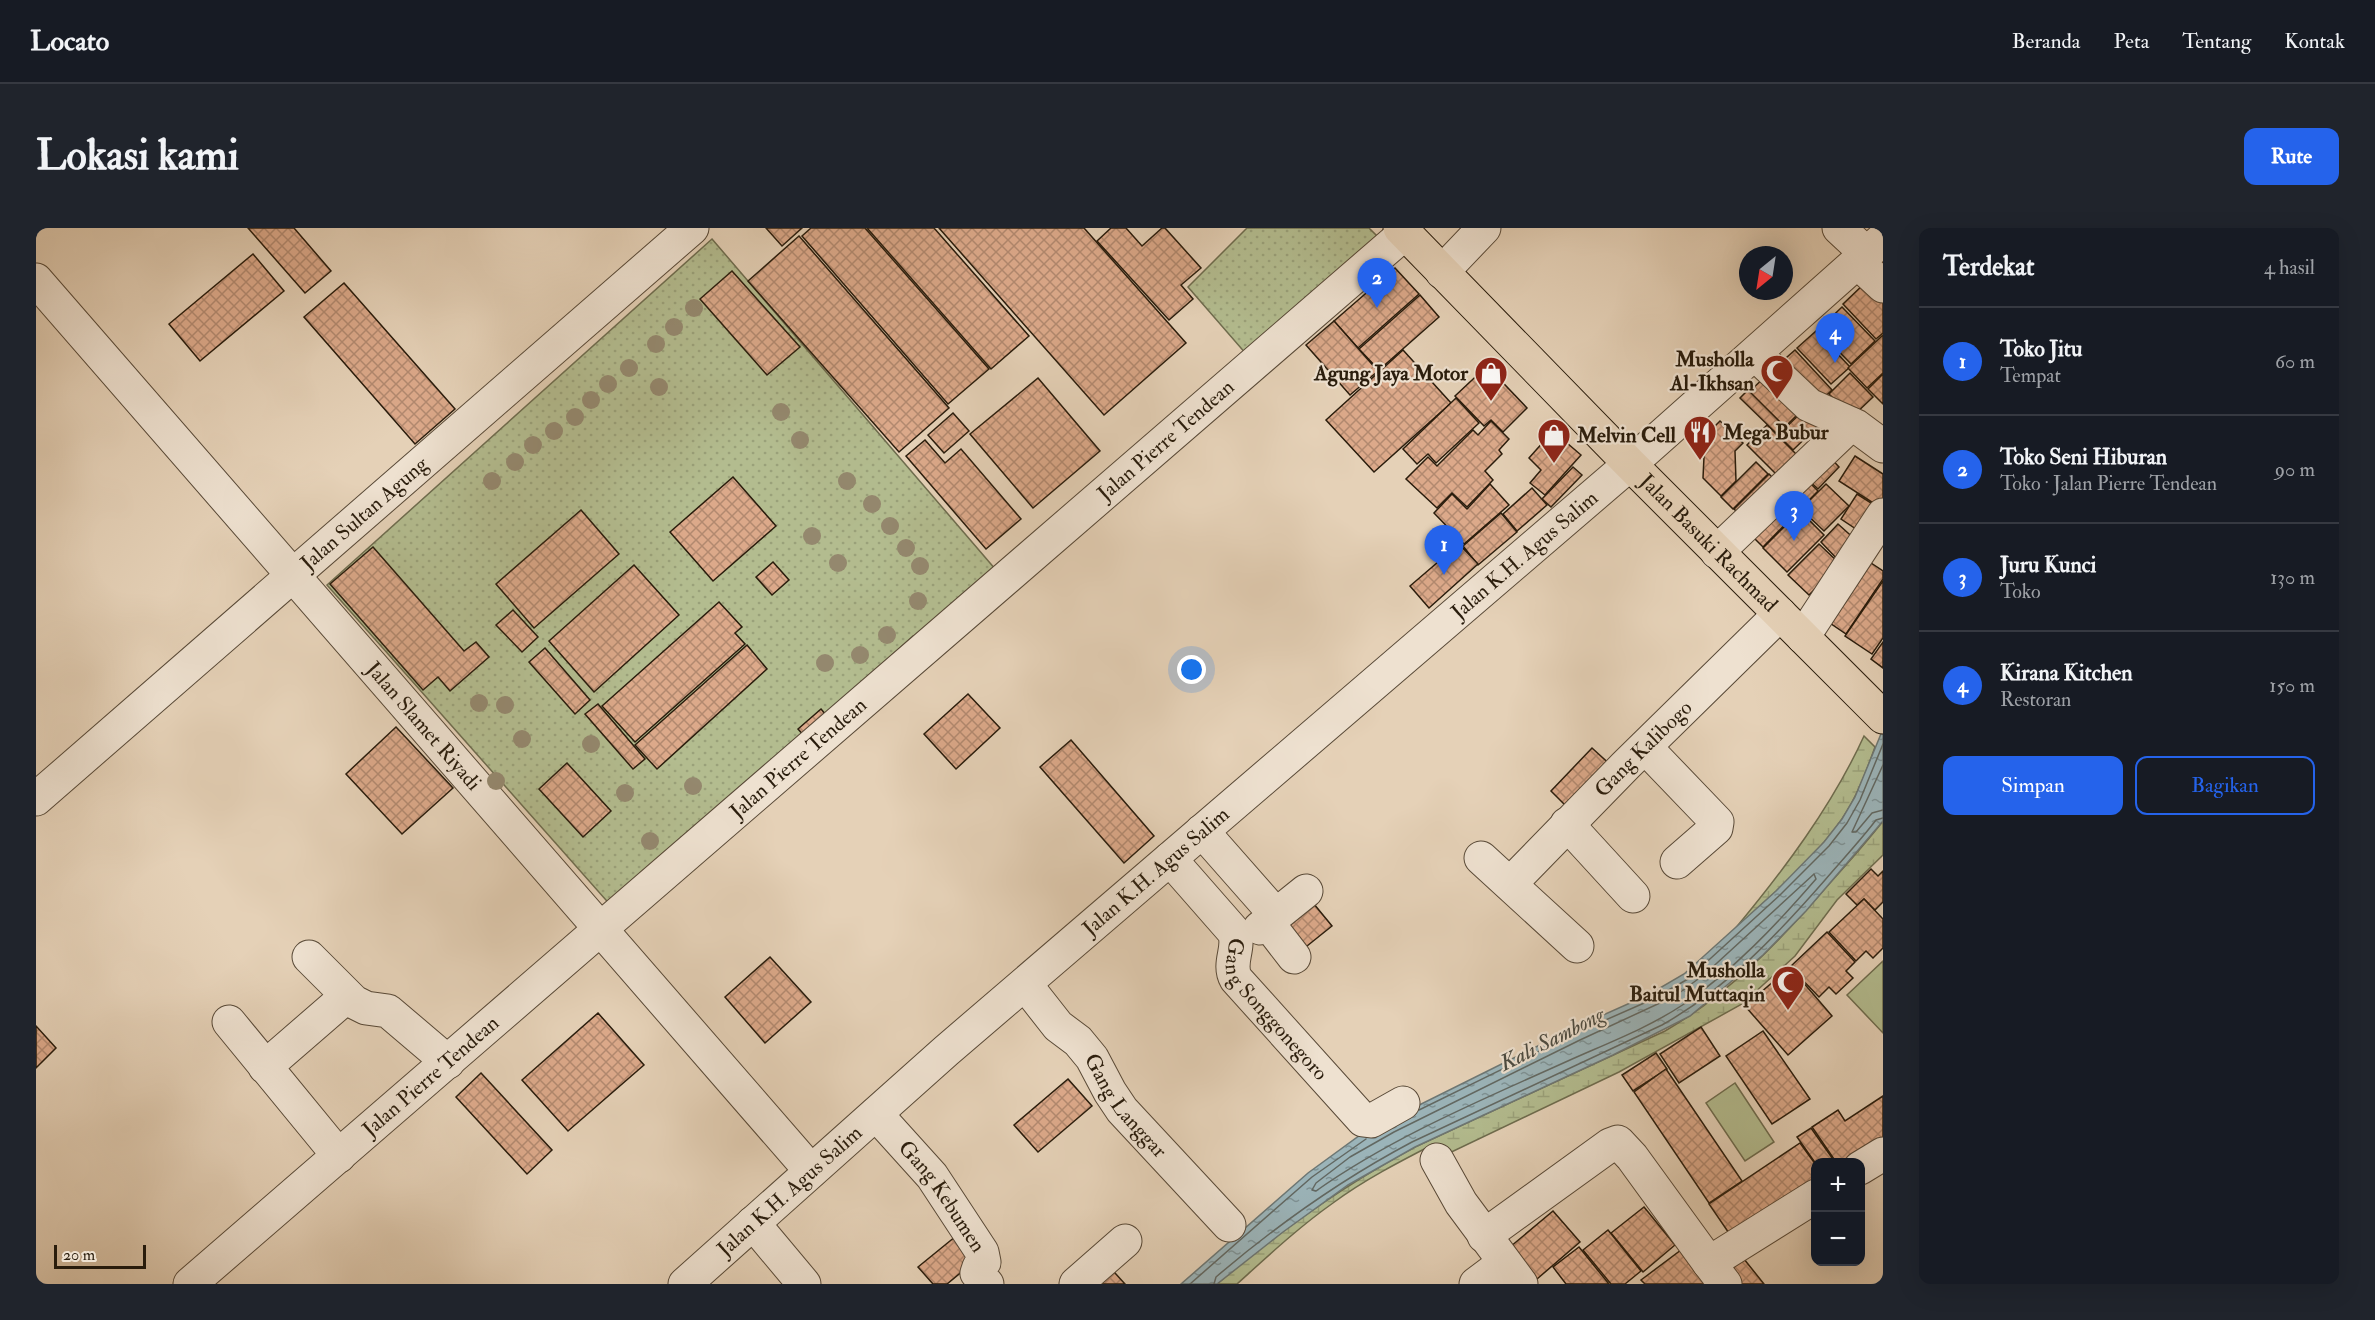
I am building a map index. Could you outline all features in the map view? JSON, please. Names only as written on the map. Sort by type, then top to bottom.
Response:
[{"type":"main road","name":"Jalan Basuki Rachmad","points":[[1403,230],[1630,464],[1875,709]]},
{"type":"street","name":"Jalan Sultan Agung","points":[[36,799],[692,228]]},
{"type":"street","points":[[1442,272],[1484,228]]},
{"type":"street","points":[[1839,228],[1869,251],[1883,286]]},
{"type":"street","name":"Jalan Pierre Tendean","points":[[190,1284],[602,930],[1403,230]]},
{"type":"street","name":"Jalan K.H. Agus Salim","points":[[685,1284],[1025,984],[1630,464],[1869,251]]},
{"type":"street","name":"Jalan Slamet Riyadi","points":[[39,290],[293,575],[812,1171]]},
{"type":"street","points":[[1717,552],[1870,429],[1809,405],[1755,354]]},
{"type":"street","points":[[1803,637],[1883,515]]},
{"type":"street","name":"Gang Kalibogo","points":[[1510,884],[1567,824],[1780,614]]},
{"type":"street","points":[[1645,747],[1716,820],[1717,824],[1677,862]]},
{"type":"street","points":[[1567,824],[1633,896]]},
{"type":"street","points":[[1202,831],[1271,919],[1294,957]]},
{"type":"street","points":[[1481,858],[1577,946]]},
{"type":"street","name":"Gang Songgonegoro","points":[[1170,859],[1234,932],[1237,946],[1232,965],[1236,979],[1363,1120],[1371,1121],[1403,1103]]},
{"type":"street","points":[[1237,946],[1306,891]]},
{"type":"street","points":[[309,957],[360,1006],[387,1011],[448,1062]]},
{"type":"street","name":"Gang Langgar","points":[[1025,984],[1058,1026],[1078,1041],[1092,1058],[1122,1110],[1229,1225]]},
{"type":"street","points":[[265,1067],[347,996]]},
{"type":"street","points":[[229,1022],[339,1156]]},
{"type":"street","name":"Gang Kebumen","points":[[876,1114],[932,1176],[982,1252],[984,1262],[977,1273],[987,1284]]},
{"type":"street","points":[[1484,1236],[1610,1144],[1617,1142],[1632,1157],[1717,1274],[1811,1199]]},
{"type":"street","points":[[1865,1165],[1883,1154]]},
{"type":"street","points":[[1437,1160],[1461,1203],[1512,1273],[1476,1284]]},
{"type":"street","points":[[753,1223],[804,1284]]},
{"type":"street","points":[[1076,1284],[1125,1241]]},
{"type":"green space","points":[[1247,228],[1369,228],[1379,238],[1247,355],[1188,287]]},
{"type":"green space","points":[[712,239],[996,570],[926,635],[913,636],[613,908],[327,585]]},
{"type":"green space","points":[[1864,736],[1875,747],[1857,793],[1842,819],[1805,863],[1734,930],[1806,837],[1837,787]]},
{"type":"green space","points":[[1883,821],[1883,855],[1837,900],[1795,956],[1742,1004],[1619,1072],[1441,1157],[1434,1144],[1382,1172],[1320,1212],[1237,1284],[1217,1284],[1312,1210],[1415,1147],[1665,1031],[1688,1016],[1732,983],[1773,945],[1811,905]]},
{"type":"green space","points":[[1883,961],[1883,1033],[1847,995]]},
{"type":"green space","points":[[1735,1083],[1774,1142],[1745,1161],[1706,1103]]},
{"type":"water","name":"Kali Sambong","points":[[1883,729],[1883,821],[1806,911],[1763,955],[1690,1016],[1613,1055],[1415,1147],[1348,1185],[1217,1284],[1181,1284],[1308,1173],[1363,1133],[1574,1028],[1648,995],[1684,974],[1776,891],[1824,842],[1855,797]]},
{"type":"building","points":[[248,228],[294,228],[331,271],[305,293]]},
{"type":"building","points":[[766,228],[802,228],[782,246]]},
{"type":"building","points":[[811,228],[865,228],[989,369],[948,404],[802,236]]},
{"type":"building","points":[[867,228],[934,228],[1029,336],[991,369]]},
{"type":"building","points":[[939,228],[1084,228],[1186,343],[1104,415]]},
{"type":"building","points":[[1111,228],[1126,228],[1142,246],[1162,228],[1165,228],[1201,268],[1181,285],[1193,299],[1169,320],[1097,241]]},
{"type":"building","points":[[799,236],[949,408],[899,452],[748,281]]},
{"type":"building","points":[[253,254],[284,291],[200,361],[169,324]]},
{"type":"building","points":[[1395,268],[1419,294],[1358,348],[1334,321]]},
{"type":"building","points":[[732,271],[800,347],[767,375],[700,299]]},
{"type":"building","points":[[1867,281],[1883,298],[1883,333],[1876,339],[1843,304]]},
{"type":"building","points":[[344,283],[455,409],[415,444],[304,317]]},
{"type":"building","points":[[1420,295],[1439,317],[1379,370],[1359,349]]},
{"type":"building","points":[[1842,307],[1875,341],[1851,364],[1818,330]]},
{"type":"building","points":[[1334,321],[1378,371],[1350,395],[1306,345]]},
{"type":"building","points":[[1816,331],[1850,367],[1831,384],[1797,348]]},
{"type":"building","points":[[1883,335],[1883,373],[1867,388],[1848,368]]},
{"type":"building","points":[[1403,350],[1451,403],[1374,472],[1326,420]]},
{"type":"building","points":[[1795,350],[1832,390],[1815,406],[1777,366]]},
{"type":"building","name":"Agung Jaya Motor","points":[[1487,366],[1527,408],[1503,432],[1491,420],[1484,426],[1455,396]]},
{"type":"building","name":"Musholla Al-Ikhsan","points":[[1769,373],[1804,408],[1785,427],[1749,392]]},
{"type":"building","points":[[1850,373],[1873,397],[1852,417],[1829,394]]},
{"type":"building","points":[[1883,374],[1883,404],[1868,389]]},
{"type":"building","points":[[1038,378],[1100,451],[1033,508],[970,434]]},
{"type":"building","points":[[1748,390],[1784,426],[1777,434],[1740,398]]},
{"type":"building","points":[[1456,398],[1479,423],[1436,463],[1428,454],[1417,464],[1403,449]]},
{"type":"building","points":[[1806,408],[1821,423],[1793,450],[1778,435]]},
{"type":"building","points":[[953,413],[969,431],[944,453],[928,435]]},
{"type":"building","points":[[1491,421],[1509,439],[1499,450],[1502,454],[1485,471],[1493,480],[1467,507],[1452,493],[1437,508],[1406,479],[1428,457],[1437,466],[1473,430],[1478,435]]},
{"type":"building","points":[[1720,421],[1743,443],[1735,451],[1736,481],[1721,496],[1703,478],[1705,436]]},
{"type":"building","points":[[1767,425],[1804,462],[1784,482],[1747,445]]},
{"type":"building","name":"Melvin Cell","points":[[1553,431],[1581,455],[1545,495],[1530,483],[1541,470],[1529,458]]},
{"type":"building","points":[[925,440],[945,463],[961,449],[1021,519],[986,549],[906,456]]},
{"type":"building","points":[[1825,452],[1839,467],[1818,489],[1802,474]]},
{"type":"building","points":[[1855,456],[1883,474],[1883,505],[1881,508],[1839,481]]},
{"type":"building","points":[[1756,462],[1768,474],[1733,509],[1721,497]]},
{"type":"building","points":[[1573,467],[1582,475],[1551,507],[1542,499]]},
{"type":"building","points":[[1800,473],[1818,491],[1763,547],[1745,529]]},
{"type":"building","points":[[1769,474],[1781,486],[1746,521],[1734,509]]},
{"type":"building","points":[[733,477],[776,526],[713,581],[670,532]]},
{"type":"building","points":[[1490,484],[1509,505],[1464,544],[1434,513],[1452,494],[1467,509]]},
{"type":"building","points":[[1826,484],[1849,506],[1824,531],[1801,509]]},
{"type":"building","points":[[1532,488],[1547,505],[1517,531],[1503,514]]},
{"type":"building","points":[[1857,494],[1882,510],[1865,535],[1841,519]]},
{"type":"building","points":[[581,510],[619,554],[534,628],[496,584]]},
{"type":"building","points":[[1800,511],[1824,535],[1787,572],[1763,548]]},
{"type":"building","points":[[1501,513],[1517,532],[1478,565],[1463,546]]},
{"type":"building","points":[[1838,524],[1858,542],[1839,561],[1821,542]]},
{"type":"building","points":[[1459,544],[1478,564],[1429,608],[1410,586]]},
{"type":"building","points":[[1819,544],[1840,564],[1809,595],[1788,575]]},
{"type":"building","points":[[373,547],[464,651],[476,642],[489,657],[450,691],[438,677],[423,690],[330,584]]},
{"type":"building","points":[[1868,561],[1883,571],[1883,579],[1846,634],[1827,621]]},
{"type":"building","points":[[773,562],[789,580],[772,595],[756,577]]},
{"type":"building","points":[[634,565],[679,615],[594,692],[549,641]]},
{"type":"building","points":[[1883,581],[1883,638],[1872,654],[1845,636]]},
{"type":"building","points":[[719,602],[742,627],[735,633],[745,644],[635,742],[602,706]]},
{"type":"building","points":[[513,610],[538,637],[522,652],[496,625]]},
{"type":"building","points":[[1883,642],[1883,668],[1871,659]]},
{"type":"building","points":[[747,645],[767,669],[657,769],[635,745]]},
{"type":"building","points":[[545,648],[590,700],[575,714],[529,662]]},
{"type":"building","points":[[968,694],[1000,728],[956,769],[924,734]]},
{"type":"building","points":[[598,704],[645,759],[633,769],[585,714]]},
{"type":"building","points":[[821,709],[831,721],[808,740],[798,729]]},
{"type":"building","points":[[396,727],[453,788],[402,834],[346,774]]},
{"type":"building","points":[[1071,740],[1154,836],[1124,863],[1040,767]]},
{"type":"building","points":[[1592,748],[1614,768],[1572,812],[1551,791]]},
{"type":"building","points":[[567,763],[611,811],[583,837],[539,789]]},
{"type":"building","points":[[1871,869],[1878,876],[1883,871],[1883,902],[1875,910],[1864,899],[1857,905],[1846,894]]},
{"type":"building","points":[[1309,898],[1332,926],[1297,954],[1274,925]]},
{"type":"building","points":[[1864,899],[1883,919],[1883,948],[1873,958],[1866,951],[1856,961],[1829,932]]},
{"type":"building","points":[[1827,932],[1855,962],[1846,971],[1853,978],[1836,994],[1829,987],[1819,997],[1790,967]]},
{"type":"building","points":[[770,957],[811,1002],[765,1043],[725,997]]},
{"type":"building","name":"Musholla Baitul Muttaqin","points":[[1790,967],[1832,1016],[1788,1055],[1745,1006]]},
{"type":"building","points":[[598,1013],[644,1065],[568,1131],[522,1080]]},
{"type":"building","points":[[36,1026],[56,1048],[36,1068]]},
{"type":"building","points":[[1701,1027],[1720,1056],[1679,1083],[1660,1054]]},
{"type":"building","points":[[1763,1031],[1810,1099],[1772,1124],[1726,1056]]},
{"type":"building","points":[[1656,1053],[1667,1069],[1633,1091],[1622,1075]]},
{"type":"building","points":[[1666,1069],[1742,1181],[1709,1203],[1634,1092]]},
{"type":"building","points":[[481,1073],[552,1150],[527,1174],[456,1097]]},
{"type":"building","points":[[1068,1079],[1092,1106],[1038,1152],[1014,1125]]},
{"type":"building","points":[[1883,1096],[1883,1146],[1865,1158],[1833,1158],[1812,1127],[1838,1110],[1845,1121]]},
{"type":"building","points":[[1811,1128],[1832,1158],[1812,1158],[1797,1137]]},
{"type":"building","points":[[1800,1143],[1811,1158],[1811,1192],[1735,1242],[1709,1204]]},
{"type":"building","points":[[1644,1207],[1675,1245],[1643,1272],[1611,1233]]},
{"type":"building","points":[[1553,1211],[1580,1242],[1537,1279],[1510,1247]]},
{"type":"building","points":[[1608,1230],[1641,1271],[1625,1284],[1611,1284],[1583,1250]]},
{"type":"building","points":[[961,1232],[981,1256],[947,1284],[933,1284],[918,1267]]},
{"type":"building","points":[[1579,1247],[1609,1284],[1566,1284],[1553,1267]]},
{"type":"building","points":[[1685,1247],[1713,1284],[1645,1284],[1641,1280]]},
{"type":"building","points":[[1744,1259],[1764,1284],[1733,1284],[1725,1274]]},
{"type":"building","points":[[1105,1262],[1125,1284],[1080,1284]]},
{"type":"place","name":"Toko Seni Hiburan","points":[[1377,308]]},
{"type":"place","name":"Kirana Kitchen","points":[[1835,363]]},
{"type":"place","name":"Musholla Al-Ikhsan","points":[[1777,400]]},
{"type":"place","name":"Agung Jaya Motor","points":[[1491,402]]},
{"type":"place","name":"Mega Bubur","points":[[1700,461]]},
{"type":"place","name":"Melvin Cell","points":[[1554,464]]},
{"type":"place","name":"Juru Kunci","points":[[1794,541]]},
{"type":"place","name":"Toko Jitu","points":[[1444,575]]},
{"type":"place","name":"Musholla Baitul Muttaqin","points":[[1788,1011]]}]
